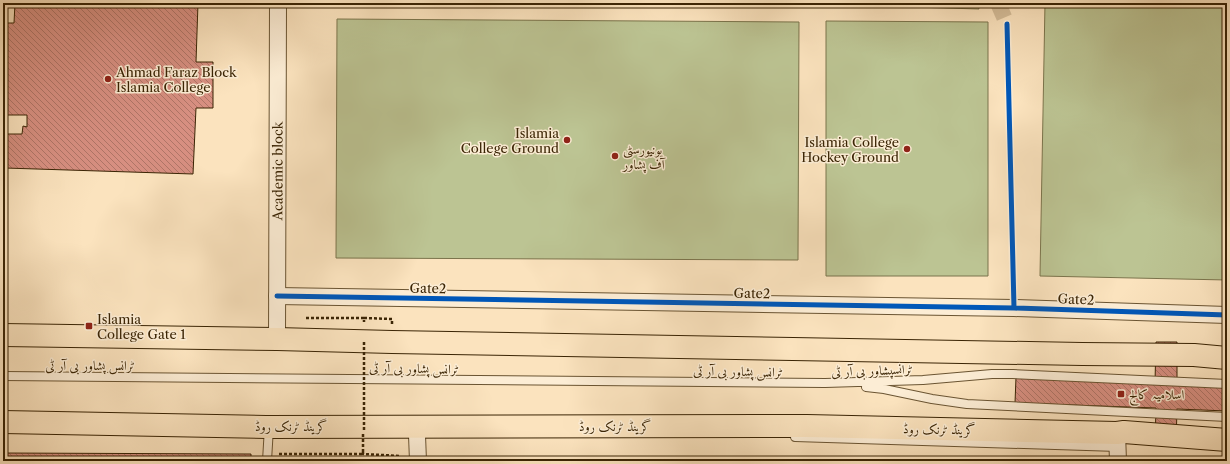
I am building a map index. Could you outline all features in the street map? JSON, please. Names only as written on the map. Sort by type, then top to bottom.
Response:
[{"type":"highway","points":[[3,335],[1194,355],[1227,358]]},
{"type":"highway","name":"گرینڈ ٹرنک روڈ","points":[[3,422],[269,431],[807,426],[1118,447],[1124,432],[1227,440]]},
{"type":"street","name":"Academic block","points":[[277,339],[278,3]]},
{"type":"street","name":"Gate2","points":[[277,296],[1006,308],[1227,315]]},
{"type":"street","points":[[418,436],[418,459]]},
{"type":"lane","name":"ٹرانسپشاور بی آر ٹی","points":[[825,383],[923,380],[992,374],[1013,374],[1227,384]]},
{"type":"lane","name":"ٹرانس پشاور بی آر ٹی","points":[[3,376],[825,383]]},
{"type":"lane","name":"ٹرانسپشاور بی آر ٹی","points":[[825,383],[884,389],[932,399],[967,404],[1227,417]]},
{"type":"lane","points":[[267,457],[269,431]]},
{"type":"lane","points":[[216,434],[269,431],[306,435]]},
{"type":"lane","points":[[477,435],[515,433],[716,434]]},
{"type":"lane","points":[[787,436],[1118,447]]},
{"type":"path","points":[[364,318],[392,319]]},
{"type":"path","points":[[363,453],[364,340]]},
{"type":"path","points":[[267,457],[363,453],[418,459]]},
{"type":"green space","points":[[778,3],[977,3],[979,9]]},
{"type":"green space","points":[[1045,3],[1227,3],[1227,280],[1040,276]]},
{"type":"green space","name":"Islamia College Ground","points":[[337,19],[799,22],[798,260],[336,258]]},
{"type":"green space","name":"Islamia College Hockey Ground","points":[[826,21],[988,22],[988,276],[826,276]]},
{"type":"building","name":"Ahmad Faraz Block Islamia College","points":[[15,3],[198,3],[196,62],[213,62],[213,108],[196,108],[193,174],[5,168],[7,134],[22,134],[23,126],[27,127],[27,115],[3,115],[3,23],[14,23]]},
{"type":"building","points":[[551,3],[575,3],[575,5],[551,5]]},
{"type":"building","name":"اسلامیہ کالج","points":[[1156,342],[1177,342],[1177,384],[1227,385],[1227,411],[1177,409],[1176,443],[1155,442],[1156,408],[1015,403],[1016,377],[1155,382]]},
{"type":"building","points":[[3,453],[251,454],[251,461],[3,461]]},
{"type":"building","points":[[867,457],[865,461],[776,461],[776,460]]},
{"type":"tunnel","points":[[998,3],[1007,24]]},
{"type":"cycle path","points":[[1007,24],[1014,308]]},
{"type":"cycle path","points":[[277,296],[1014,308],[1227,315]]},
{"type":"place","name":"Ahmad Faraz Block Islamia College","points":[[108,79]]},
{"type":"place","name":"Islamia College Ground","points":[[567,140]]},
{"type":"place","name":"Islamia College Hockey Ground","points":[[907,149]]},
{"type":"place","name":"یونیورسٹی آف پشاور","points":[[615,156]]},
{"type":"place","name":"Islamia College Gate 1","points":[[89,326]]},
{"type":"place","name":"اسلامیہ کالج","points":[[1121,394]]}]
